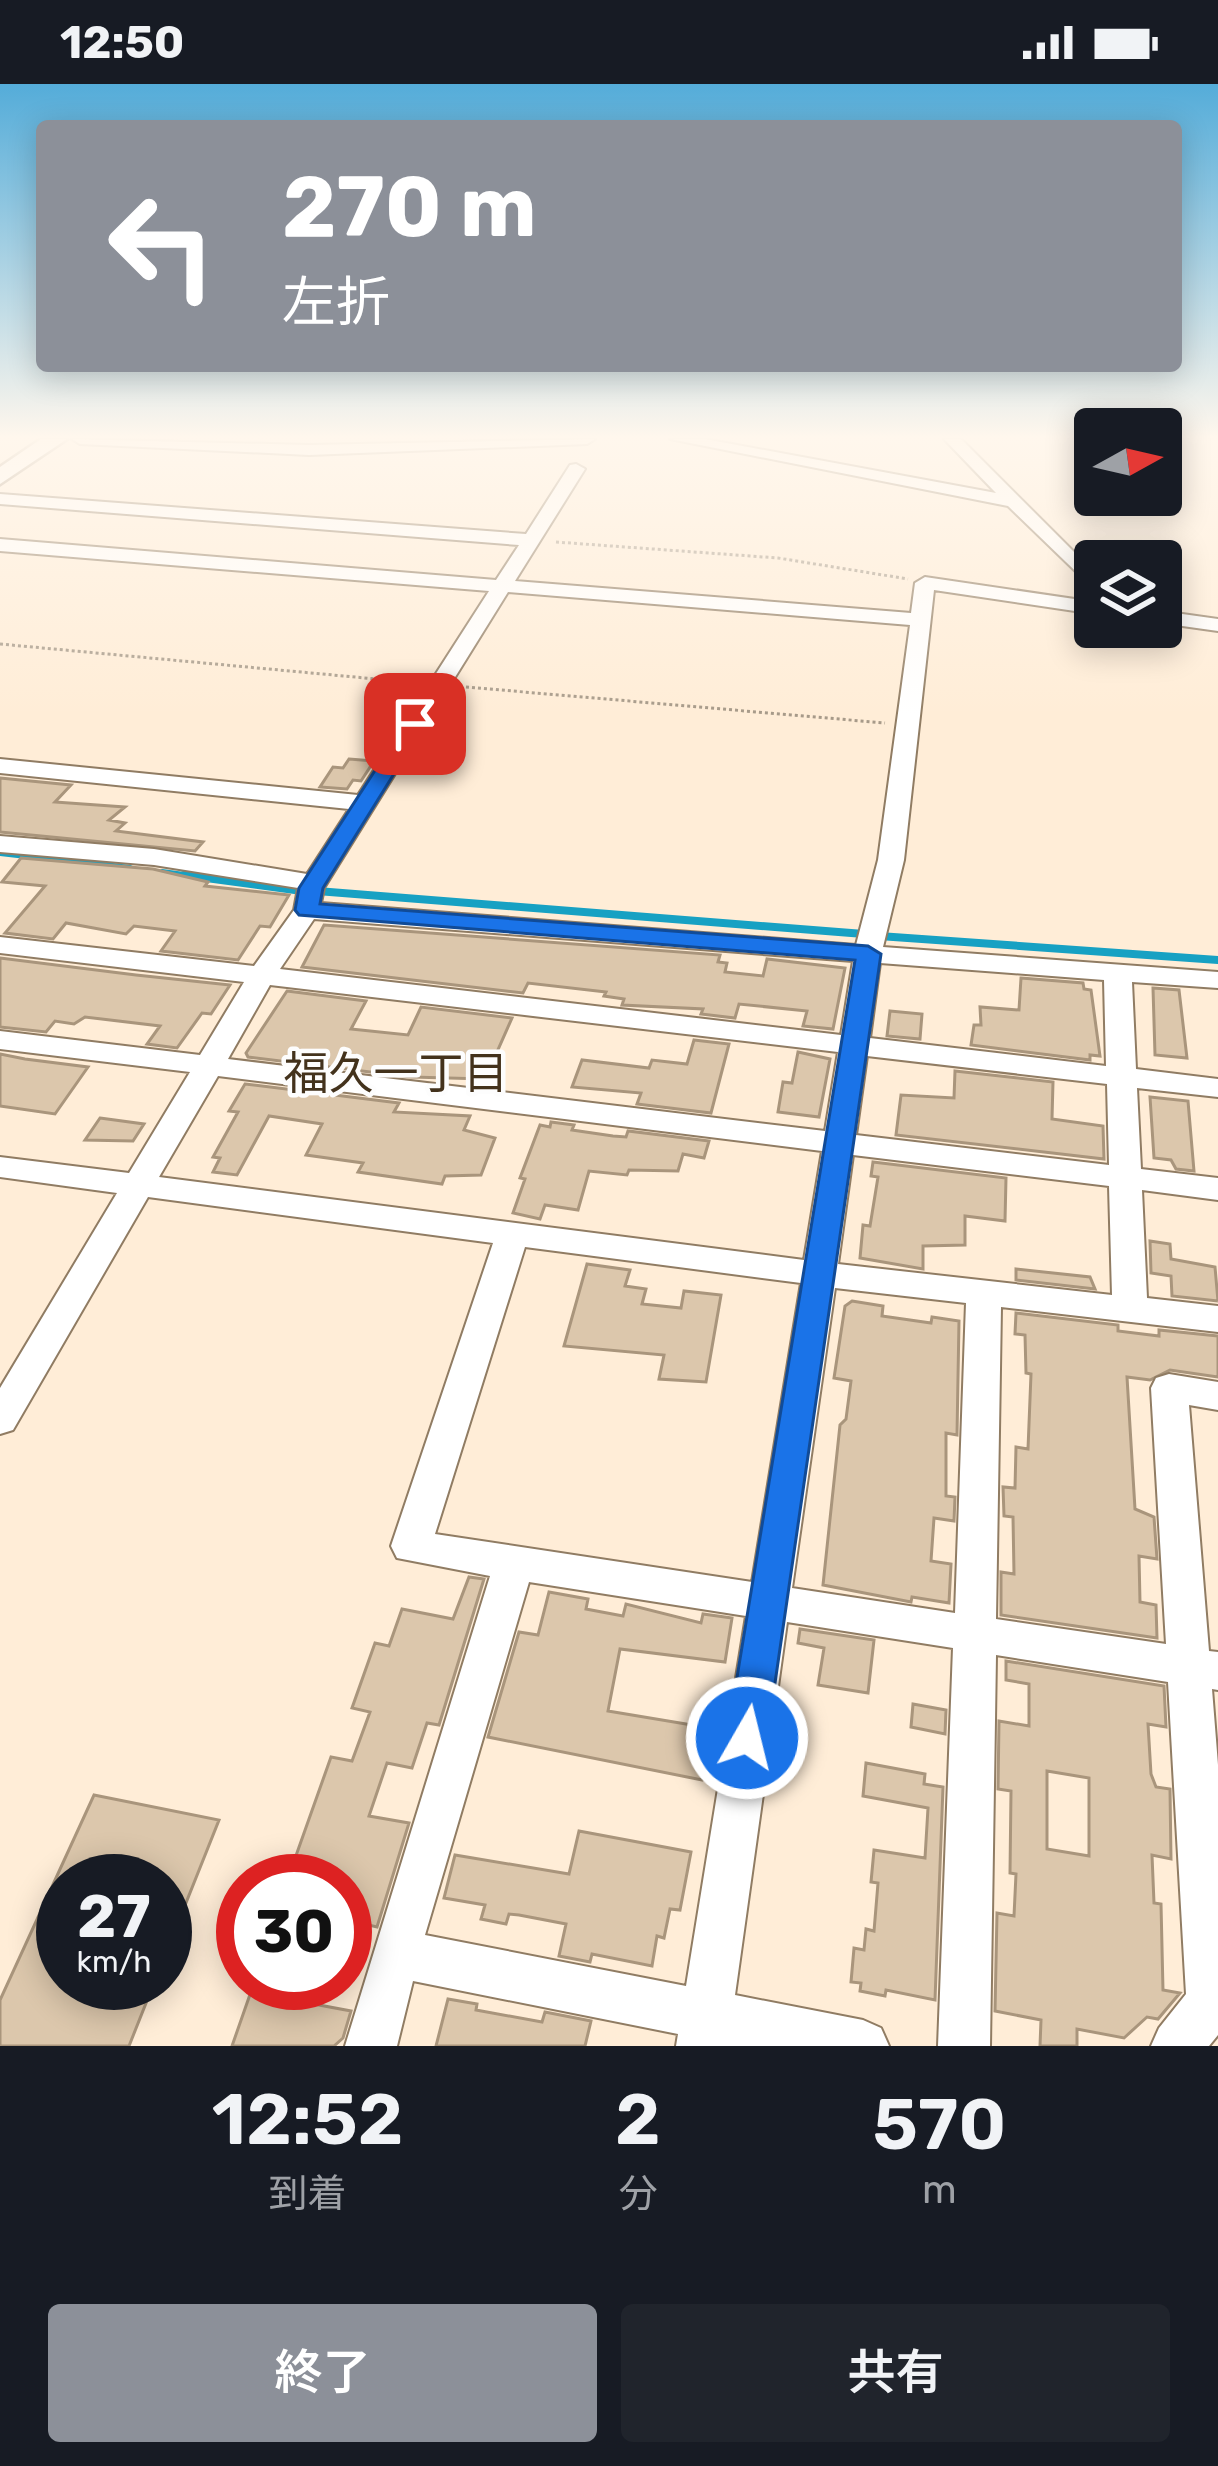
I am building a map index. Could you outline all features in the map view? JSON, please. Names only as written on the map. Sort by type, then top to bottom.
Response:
[{"type":"street","points":[[409,531],[531,540]]},
{"type":"street","points":[[0,1420],[365,803],[537,531]]},
{"type":"street","points":[[1042,531],[1074,563]]},
{"type":"street","points":[[0,545],[921,620]]},
{"type":"street","points":[[705,2029],[874,916],[891,860],[925,583],[1074,605]]},
{"type":"street","points":[[1182,620],[1218,625]]},
{"type":"street","points":[[0,766],[365,803]]},
{"type":"street","points":[[0,844],[154,857],[311,896],[1118,975],[1218,980]]},
{"type":"street","points":[[0,945],[1218,1088]]},
{"type":"street","points":[[1118,975],[1130,1308]]},
{"type":"street","points":[[0,1040],[1218,1190]]},
{"type":"street","points":[[0,1167],[820,1274],[1218,1319]]},
{"type":"street","points":[[513,1233],[411,1546],[1203,1669]]},
{"type":"street","points":[[964,2046],[985,1292]]},
{"type":"street","points":[[1178,2046],[1215,1997],[1203,1669],[1169,1388],[1218,1396]]},
{"type":"street","points":[[371,2046],[514,1563]]},
{"type":"street","points":[[395,1953],[705,2029],[862,2046]]},
{"type":"path","points":[[531,540],[778,558],[925,583]]},
{"type":"path","points":[[0,644],[908,725]]},
{"type":"building","points":[[349,759],[374,761],[361,781],[353,780],[347,789],[320,787],[333,767],[343,768]]},
{"type":"building","points":[[0,778],[71,785],[55,802],[125,807],[109,820],[125,823],[116,831],[203,842],[195,851],[0,832]]},
{"type":"building","points":[[21,858],[153,869],[208,882],[205,886],[289,895],[270,927],[260,926],[238,960],[161,951],[175,931],[134,926],[126,934],[66,923],[53,939],[5,933],[45,886],[2,882]]},
{"type":"building","points":[[324,925],[720,955],[718,962],[727,963],[725,972],[763,976],[767,959],[845,968],[833,1029],[803,1026],[807,1011],[739,1004],[735,1018],[701,1014],[703,1009],[622,1005],[624,999],[604,996],[606,992],[528,983],[523,993],[302,967]]},
{"type":"building","points":[[0,958],[230,985],[211,1014],[202,1013],[177,1048],[147,1044],[160,1026],[85,1017],[74,1024],[55,1021],[46,1032],[0,1027]]},
{"type":"building","points":[[1021,978],[1083,983],[1084,989],[1091,990],[1100,1056],[1090,1055],[1090,1060],[971,1045],[974,1025],[981,1025],[980,1007],[1019,1010]]},
{"type":"building","points":[[1153,988],[1179,990],[1187,1058],[1155,1055]]},
{"type":"building","points":[[287,991],[366,1001],[351,1029],[408,1035],[421,1007],[512,1018],[485,1079],[411,1077],[248,1057],[246,1053]]},
{"type":"building","points":[[890,1011],[922,1014],[920,1039],[887,1036]]},
{"type":"building","points":[[694,1040],[729,1044],[711,1113],[637,1104],[641,1093],[572,1087],[582,1060],[649,1068],[652,1060],[687,1064]]},
{"type":"building","points":[[798,1052],[830,1059],[819,1117],[778,1112],[783,1082],[792,1083]]},
{"type":"building","points":[[0,1054],[88,1067],[55,1114],[0,1106]]},
{"type":"building","points":[[955,1071],[1053,1082],[1052,1119],[1103,1126],[1104,1159],[896,1135],[901,1095],[954,1098]]},
{"type":"building","points":[[245,1084],[399,1103],[394,1112],[470,1116],[464,1130],[495,1138],[481,1175],[445,1176],[442,1184],[358,1172],[363,1163],[306,1155],[322,1124],[269,1116],[237,1175],[213,1172],[220,1158],[213,1157],[238,1112],[229,1111]]},
{"type":"building","points":[[1150,1097],[1188,1101],[1194,1171],[1176,1169],[1171,1160],[1154,1158]]},
{"type":"building","points":[[100,1118],[144,1124],[133,1141],[85,1140]]},
{"type":"building","points":[[551,1122],[613,1136],[626,1137],[628,1131],[709,1141],[704,1158],[683,1154],[678,1171],[629,1170],[627,1175],[589,1171],[578,1210],[545,1205],[540,1219],[513,1213],[540,1125],[550,1127]]},
{"type":"building","points":[[873,1162],[1006,1178],[1005,1221],[965,1216],[965,1245],[923,1246],[923,1269],[860,1258],[863,1225],[870,1226],[878,1177],[871,1176]]},
{"type":"building","points":[[1150,1241],[1170,1244],[1171,1259],[1215,1267],[1218,1301],[1172,1296],[1171,1276],[1151,1273]]},
{"type":"building","points":[[587,1264],[630,1270],[625,1286],[646,1289],[642,1304],[681,1308],[684,1291],[721,1295],[706,1382],[659,1379],[664,1355],[564,1346]]},
{"type":"building","points":[[1016,1269],[1090,1277],[1095,1289],[1016,1280]]},
{"type":"building","points":[[852,1301],[883,1306],[882,1316],[931,1323],[932,1317],[959,1321],[957,1435],[946,1433],[946,1496],[955,1497],[954,1521],[934,1518],[931,1561],[951,1564],[949,1603],[912,1597],[911,1602],[823,1585],[840,1425],[846,1419],[851,1381],[834,1378],[845,1306]]},
{"type":"building","points":[[1016,1313],[1118,1325],[1118,1331],[1159,1336],[1159,1330],[1218,1336],[1218,1377],[1170,1370],[1150,1380],[1127,1377],[1135,1509],[1154,1517],[1157,1559],[1139,1556],[1140,1602],[1156,1605],[1157,1638],[1001,1615],[1001,1572],[1014,1574],[1013,1517],[1004,1516],[1003,1487],[1015,1488],[1016,1447],[1028,1449],[1031,1374],[1026,1373],[1025,1335],[1015,1334]]},
{"type":"building","points":[[469,1577],[484,1579],[439,1725],[427,1723],[412,1768],[387,1763],[369,1816],[409,1823],[377,1927],[372,1926],[372,1854],[297,1854],[331,1757],[352,1761],[370,1712],[352,1708],[375,1643],[389,1646],[402,1609],[453,1619]]},
{"type":"building","points":[[549,1592],[588,1599],[586,1609],[623,1616],[626,1604],[701,1623],[703,1614],[732,1618],[725,1662],[620,1649],[608,1711],[710,1728],[702,1780],[488,1737],[519,1632],[538,1635]]},
{"type":"building","points":[[800,1629],[874,1640],[868,1693],[818,1685],[824,1648],[798,1643]]},
{"type":"building","points":[[1006,1661],[1164,1686],[1166,1727],[1148,1724],[1151,1774],[1156,1787],[1170,1789],[1171,1859],[1152,1855],[1154,1903],[1161,1904],[1163,1990],[1180,1993],[1158,2019],[1147,2017],[1124,2038],[1077,2029],[1077,2046],[1040,2046],[1041,2020],[995,2011],[997,1913],[1014,1916],[1016,1874],[1010,1873],[1011,1791],[998,1789],[999,1721],[1029,1726],[1029,1684],[1006,1680]],"holes":[[[1047,1771],[1089,1778],[1089,1856],[1047,1849]]]},
{"type":"building","points":[[913,1704],[946,1710],[945,1734],[911,1727]]},
{"type":"building","points":[[866,1763],[925,1774],[924,1784],[943,1787],[935,2000],[886,1990],[885,1996],[860,1991],[861,1983],[851,1982],[854,1948],[864,1950],[866,1929],[874,1931],[878,1883],[871,1882],[874,1850],[925,1858],[928,1808],[863,1796]]},
{"type":"building","points":[[94,1795],[219,1820],[192,1888],[192,1854],[67,1854]]},
{"type":"building","points":[[579,1831],[691,1852],[680,1910],[670,1909],[664,1938],[657,1936],[652,1966],[592,1954],[590,1962],[559,1956],[566,1924],[509,1914],[506,1924],[481,1919],[485,1905],[444,1898],[455,1855],[569,1874]]},
{"type":"building","points":[[36,1921],[36,2010],[143,2010],[129,2046],[0,2046],[0,2000]]},
{"type":"building","points":[[448,1999],[477,2004],[476,2010],[542,2022],[545,2012],[591,2021],[585,2046],[436,2046]]},
{"type":"building","points":[[245,2010],[351,2011],[343,2038],[334,2046],[232,2046]]},
{"type":"waterway","points":[[0,853],[130,868]]},
{"type":"waterway","points":[[162,872],[184,875]]},
{"type":"waterway","points":[[184,875],[302,891]]},
{"type":"waterway","points":[[184,875],[206,878]]},
{"type":"waterway","points":[[317,891],[864,934]]},
{"type":"waterway","points":[[879,936],[1218,960]]},
{"type":"district","name":"福久一丁目","points":[[396,1073]]},
{"type":"route","points":[[415,724],[311,888],[307,910],[868,954],[747,1738]]}]
